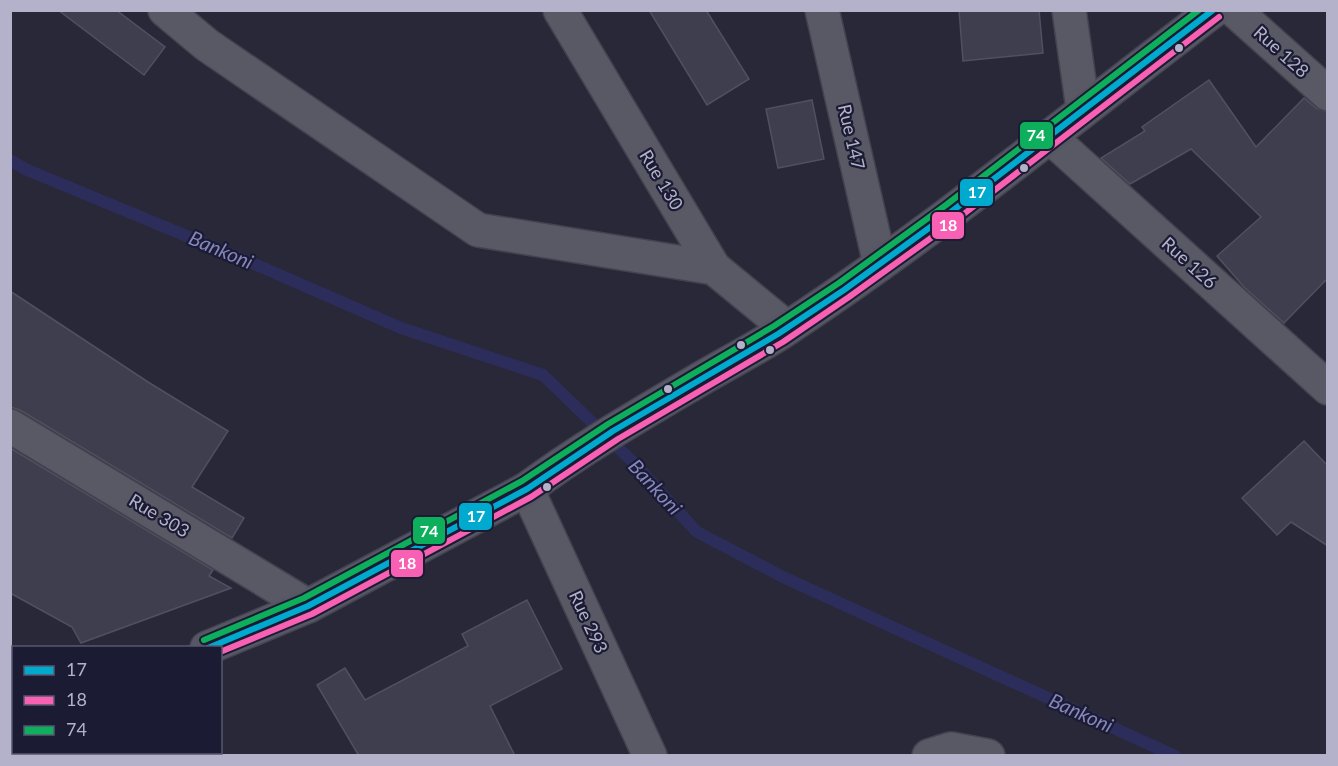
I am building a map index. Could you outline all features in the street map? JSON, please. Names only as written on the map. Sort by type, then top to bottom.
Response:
[{"type":"street","points":[[165,10],[207,45],[478,230],[714,268]]},
{"type":"street","points":[[202,10],[207,45]]},
{"type":"street","name":"Rue 130","points":[[560,10],[714,268],[787,328]]},
{"type":"street","name":"Rue 147","points":[[822,10],[880,264]]},
{"type":"street","points":[[1069,10],[1083,109]]},
{"type":"street","points":[[212,646],[308,606],[527,489],[558,466],[658,404],[787,328],[880,264],[1050,137],[1083,109],[1214,10]]},
{"type":"street","name":"Rue 128","points":[[1234,10],[1328,94]]},
{"type":"street","name":"Rue 126","points":[[1050,137],[1328,388]]},
{"type":"street","name":"Rue 303","points":[[10,426],[308,606]]},
{"type":"street","name":"Rue 293","points":[[527,489],[650,756]]},
{"type":"street","points":[[929,756],[951,749],[988,756]]},
{"type":"building","points":[[58,10],[116,10],[165,47],[144,75]]},
{"type":"building","points":[[649,10],[706,10],[749,79],[707,105]]},
{"type":"building","points":[[959,10],[1039,10],[1043,53],[963,61]]},
{"type":"building","points":[[1209,80],[1256,147],[1304,98],[1316,108],[1328,112],[1328,278],[1284,323],[1244,287],[1217,256],[1261,217],[1191,149],[1130,184],[1101,158],[1145,131],[1142,127]]},
{"type":"building","points":[[812,100],[824,159],[778,168],[766,109]]},
{"type":"building","points":[[10,291],[148,382],[228,431],[192,487],[244,518],[232,538],[20,410],[10,407]]},
{"type":"building","points":[[1304,441],[1328,466],[1328,546],[1291,522],[1277,535],[1242,498]]},
{"type":"building","points":[[10,448],[213,570],[209,576],[231,588],[81,643],[72,627],[10,593]]},
{"type":"building","points":[[527,600],[562,669],[490,706],[515,756],[359,756],[317,685],[345,668],[365,700],[468,646],[462,634]]},
{"type":"waterway","name":"Bankoni","points":[[10,160],[25,169],[401,328],[543,375],[636,465],[697,532],[785,578],[1175,756]]},
{"type":"transit line","name":"74","points":[[204,640],[304,598],[522,481],[608,424],[774,326],[839,283],[946,205],[1199,10]]},
{"type":"transit line","name":"17","points":[[213,646],[308,606],[527,489],[613,431],[778,334],[844,290],[951,212],[1213,10]]},
{"type":"transit line","name":"18","points":[[222,651],[312,614],[531,497],[618,439],[783,342],[956,220],[1219,17]]}]
